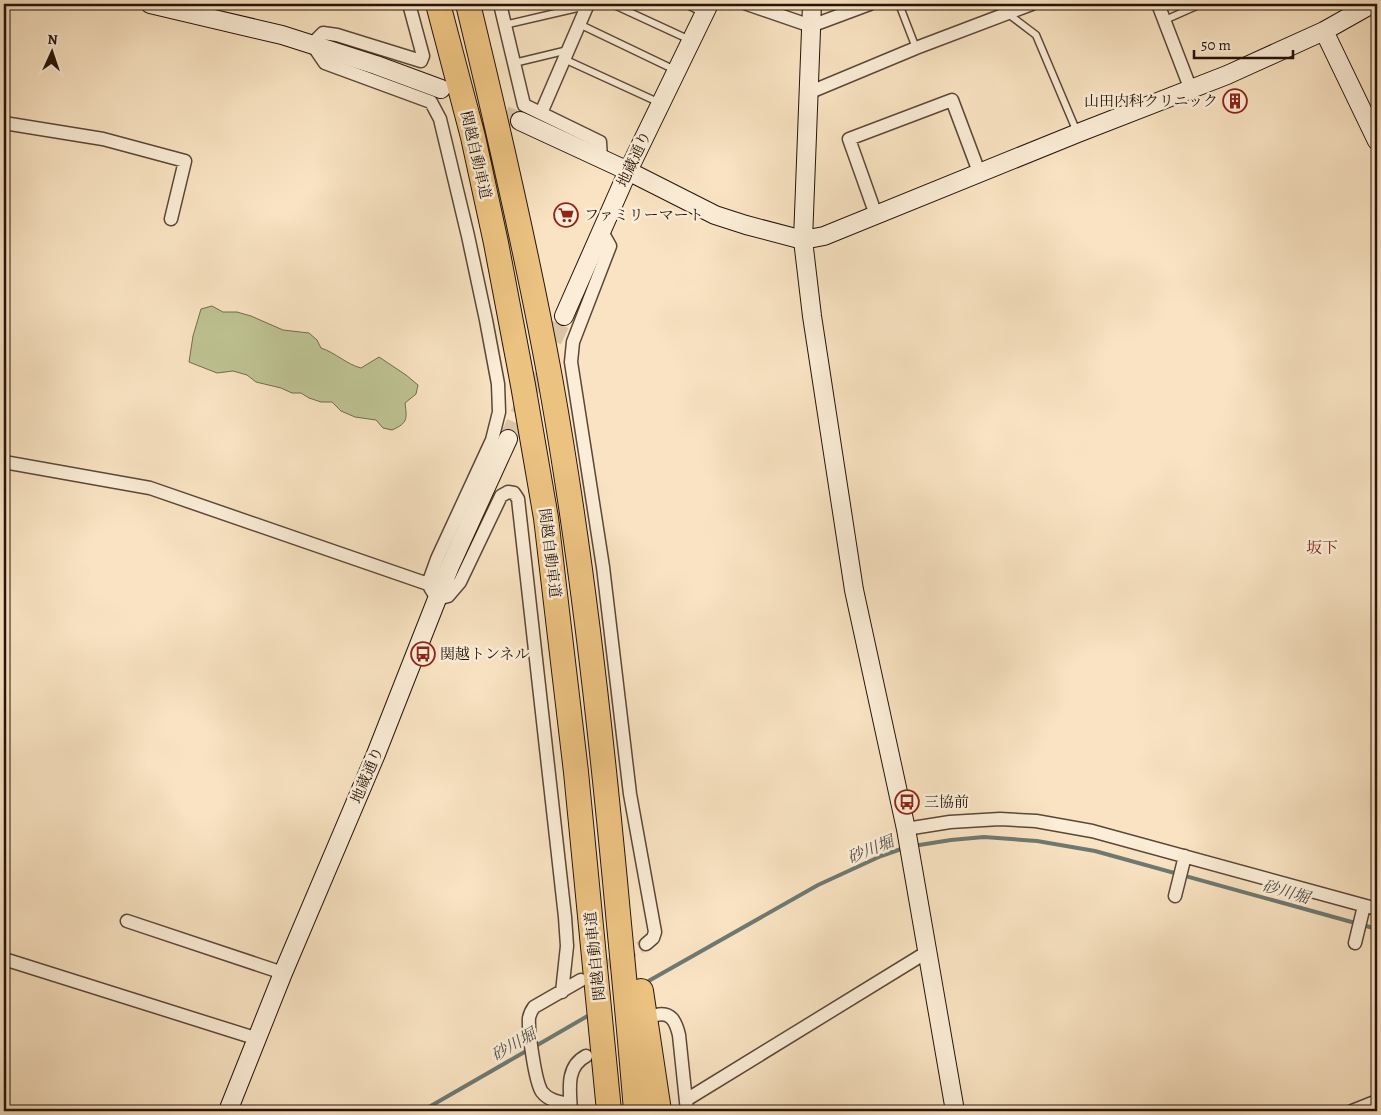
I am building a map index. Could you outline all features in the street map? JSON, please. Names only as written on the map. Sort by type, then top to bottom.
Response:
[{"type":"highway","name":"関越自動車道","points":[[438,4],[474,137],[523,385],[546,518],[575,762],[589,981],[603,1040],[609,1111]]},
{"type":"highway","name":"関越自動車道","points":[[468,4],[520,224],[550,379],[590,643],[604,770],[635,956],[643,1017]]},
{"type":"highway","points":[[636,1111],[643,1017]]},
{"type":"highway","points":[[643,1017],[659,1111]]},
{"type":"street","points":[[150,4],[282,35],[441,89]]},
{"type":"street","points":[[312,44],[323,33],[337,35],[421,61],[424,56],[408,4]]},
{"type":"street","points":[[500,4],[524,105],[600,142],[601,159]]},
{"type":"street","points":[[747,4],[811,26],[870,4]]},
{"type":"street","points":[[812,4],[803,240],[822,382],[854,590],[906,832],[954,1111]]},
{"type":"street","points":[[808,93],[1003,9],[1032,4]]},
{"type":"street","points":[[1158,4],[1191,90]]},
{"type":"street","points":[[520,122],[628,171],[716,215],[803,240],[824,236],[979,172],[1191,90],[1280,52],[1324,31],[1372,4]]},
{"type":"street","points":[[541,113],[587,5]]},
{"type":"street","name":"地蔵通り","points":[[564,316],[628,171],[707,9]]},
{"type":"street","points":[[1324,31],[1377,141]]},
{"type":"street","points":[[312,44],[324,63],[431,102],[440,119],[468,236],[498,384],[499,412],[492,440],[437,558],[432,591]]},
{"type":"street","points":[[876,215],[849,139],[952,100],[979,172]]},
{"type":"street","points":[[4,123],[103,139],[185,161],[171,219]]},
{"type":"street","points":[[602,230],[610,246],[573,342],[571,362],[603,567],[630,794],[655,932],[653,938],[635,956]]},
{"type":"street","name":"地蔵通り","points":[[228,1111],[283,973],[376,754],[432,591],[450,566],[508,439]]},
{"type":"street","points":[[4,462],[150,488],[448,596],[460,582],[501,496],[508,492],[514,493],[518,499],[565,918],[567,946],[562,992]]},
{"type":"street","points":[[906,832],[950,822],[1000,819],[1036,821],[1092,832],[1184,859],[1377,910]]},
{"type":"street","points":[[1176,893],[1184,859]]},
{"type":"street","points":[[1356,940],[1364,908]]},
{"type":"street","points":[[127,921],[283,973]]},
{"type":"street","points":[[643,1017],[662,1014],[672,1017],[676,1022],[686,1106],[927,952]]},
{"type":"street","points":[[4,959],[258,1039]]},
{"type":"street","points":[[586,1056],[581,1058],[573,1068],[570,1085],[571,1108],[554,1101],[540,1088],[530,1031],[530,1012],[534,1007],[562,992],[589,981]]},
{"type":"street","points":[[1352,1111],[1377,1101]]},
{"type":"lane","points":[[612,4],[692,41]]},
{"type":"lane","points":[[685,4],[707,9]]},
{"type":"lane","points":[[899,4],[916,48]]},
{"type":"lane","points":[[1165,20],[1201,4]]},
{"type":"lane","points":[[504,25],[587,5]]},
{"type":"lane","points":[[1003,9],[1036,35],[1078,133]]},
{"type":"lane","points":[[579,24],[677,70]]},
{"type":"lane","points":[[514,63],[566,55],[660,103]]},
{"type":"green space","points":[[212,306],[223,312],[237,312],[251,316],[283,330],[309,333],[317,340],[321,348],[361,368],[379,357],[418,385],[416,394],[405,403],[406,417],[404,423],[392,430],[383,428],[376,420],[355,417],[341,411],[332,402],[321,402],[301,393],[292,393],[281,388],[256,382],[247,375],[233,371],[217,373],[189,362],[193,336],[201,309]]},
{"type":"waterway","name":"砂川堀","points":[[913,846],[984,837],[1037,841],[1095,851],[1377,929]]},
{"type":"waterway","name":"砂川堀","points":[[645,983],[818,885],[881,856],[904,848]]},
{"type":"waterway","name":"砂川堀","points":[[534,1047],[591,1014]]},
{"type":"waterway","name":"砂川堀","points":[[422,1111],[528,1050]]},
{"type":"tunnel","points":[[455,95],[520,121]]},
{"type":"tunnel","points":[[508,439],[564,316]]},
{"type":"tunnel","points":[[592,974],[646,944]]},
{"type":"place","name":"山田内科クリニック","points":[[1235,101]]},
{"type":"place","name":"ファミリーマート","points":[[566,215]]},
{"type":"place","name":"関越トンネル","points":[[423,654]]},
{"type":"place","name":"三協前","points":[[907,802]]},
{"type":"district","name":"坂下","points":[[1322,547]]}]
